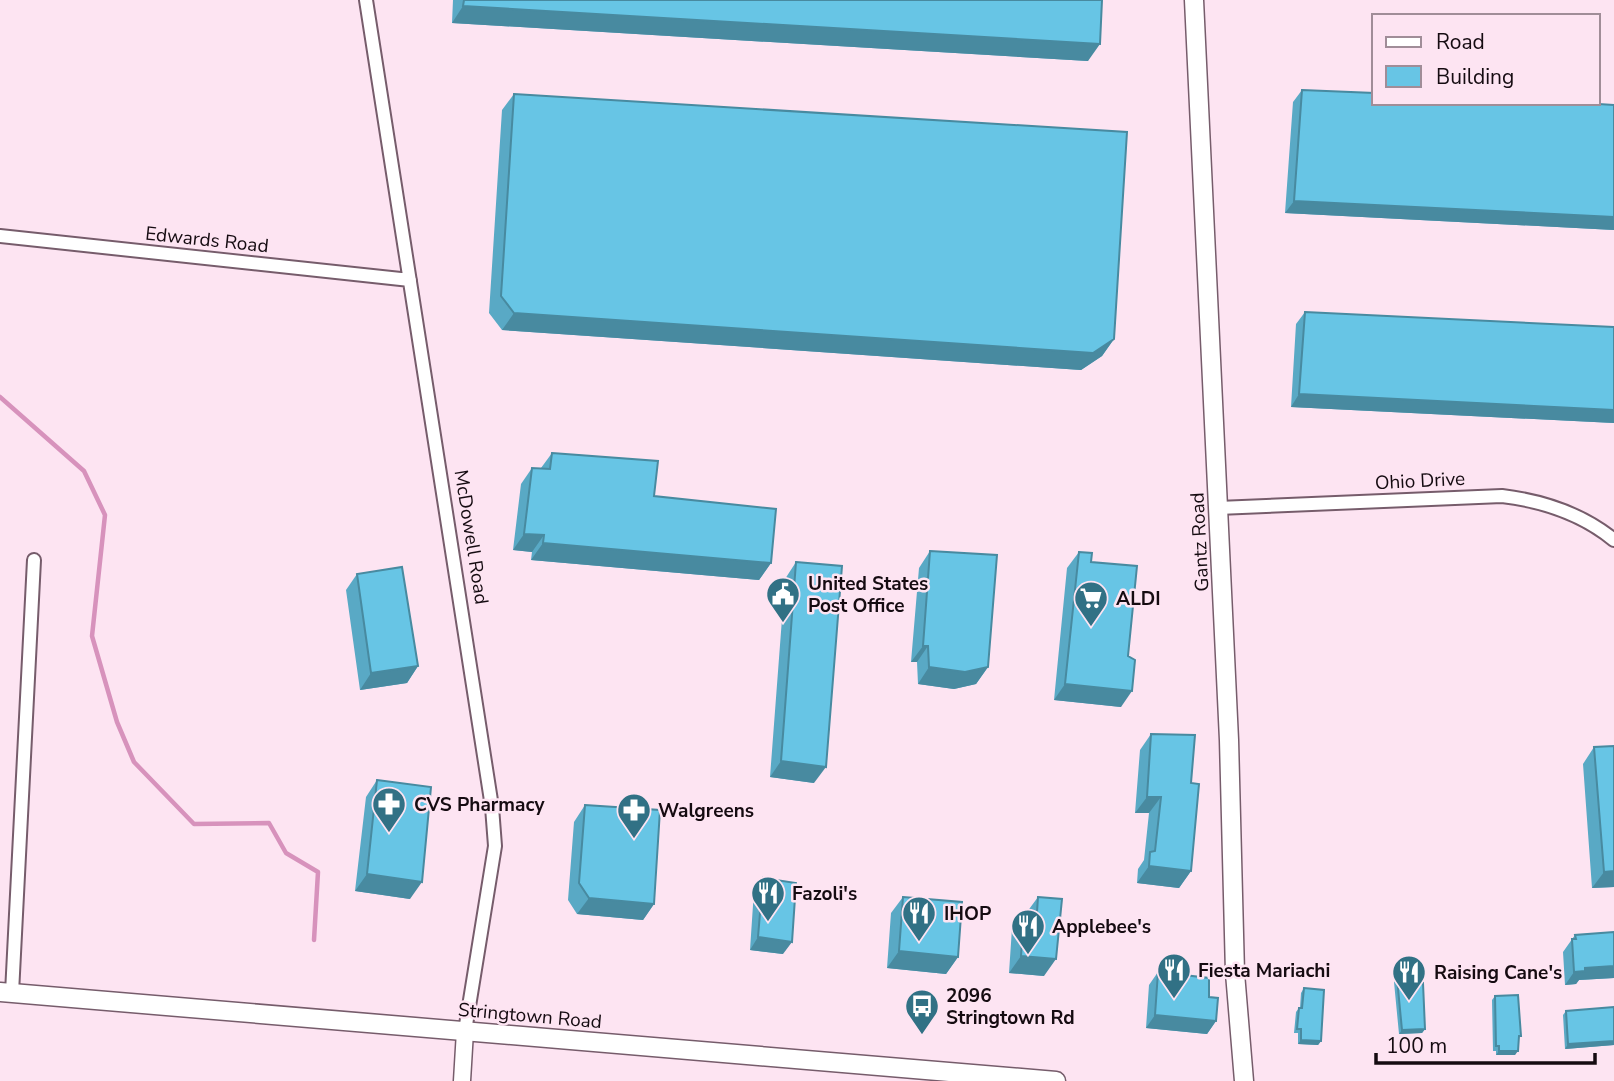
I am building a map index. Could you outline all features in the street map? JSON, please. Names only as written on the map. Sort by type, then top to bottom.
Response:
[{"type":"main road","name":"Gantz Road","points":[[1194,0],[1230,754],[1235,973],[1244,1081]]},
{"type":"main road","name":"Stringtown Road","points":[[6,992],[1056,1081]]},
{"type":"street","name":"McDowell Road","points":[[366,0],[492,807],[495,846],[465,1031],[462,1081]]},
{"type":"street","name":"Edwards Road","points":[[0,236],[410,280]]},
{"type":"street","name":"Ohio Drive","points":[[1218,508],[1502,496],[1548,504],[1582,519],[1614,540]]},
{"type":"street","points":[[6,992],[34,560]]},
{"type":"building","points":[[464,0],[1102,0],[1100,44],[463,6]]},
{"type":"building","points":[[1302,90],[1372,93],[1372,105],[1614,105],[1614,217],[1294,201]]},
{"type":"building","points":[[514,94],[1127,132],[1114,339],[1093,353],[514,313],[501,296]]},
{"type":"building","points":[[1305,312],[1614,327],[1614,410],[1299,394]]},
{"type":"building","points":[[552,453],[658,461],[654,496],[776,509],[771,563],[543,543],[544,535],[524,534],[532,468],[550,469]]},
{"type":"building","points":[[930,551],[997,555],[988,667],[965,672],[929,667],[928,646],[923,646]]},
{"type":"building","name":"ALDI","points":[[1079,552],[1092,553],[1091,562],[1137,566],[1128,656],[1135,660],[1132,691],[1065,684]]},
{"type":"building","points":[[796,562],[842,566],[826,767],[781,761]]},
{"type":"building","points":[[402,567],[418,666],[371,673],[357,574]]},
{"type":"building","points":[[1151,734],[1195,735],[1191,783],[1199,784],[1191,871],[1149,866],[1150,852],[1155,851],[1161,797],[1147,797]]},
{"type":"building","points":[[1614,746],[1614,871],[1604,872],[1594,747]]},
{"type":"building","name":"CVS Pharmacy","points":[[377,780],[431,787],[422,882],[367,874]]},
{"type":"building","name":"Walgreens","points":[[585,805],[660,810],[654,904],[589,898],[579,883]]},
{"type":"building","points":[[763,878],[796,883],[792,942],[758,937]]},
{"type":"building","points":[[903,897],[962,902],[958,957],[899,951]]},
{"type":"building","points":[[1038,897],[1062,899],[1056,959],[1021,956],[1024,912],[1037,912]]},
{"type":"building","points":[[1614,932],[1614,966],[1585,968],[1585,971],[1574,972],[1572,939],[1576,939],[1575,935]]},
{"type":"building","points":[[1158,972],[1209,978],[1209,997],[1218,998],[1216,1021],[1155,1015]]},
{"type":"building","name":"Raising Cane's","points":[[1418,976],[1418,984],[1423,983],[1425,1029],[1402,1030],[1397,978]]},
{"type":"building","points":[[1304,988],[1324,990],[1321,1041],[1301,1040],[1301,1029],[1297,1029]]},
{"type":"building","points":[[1518,995],[1521,1036],[1518,1051],[1499,1051],[1499,1046],[1496,1046],[1495,996]]},
{"type":"building","points":[[1614,1007],[1614,1041],[1568,1044],[1566,1011]]},
{"type":"waterway","points":[[0,397],[84,471],[105,515],[92,636],[117,722],[134,762],[194,824],[269,823],[286,853],[318,872],[314,940]]},
{"type":"place","name":"United States Post Office","points":[[783,624]]},
{"type":"place","name":"ALDI","points":[[1091,628]]},
{"type":"place","name":"CVS Pharmacy","points":[[389,834]]},
{"type":"place","name":"Walgreens","points":[[634,840]]},
{"type":"place","name":"Fazoli's","points":[[768,923]]},
{"type":"place","name":"IHOP","points":[[919,943]]},
{"type":"place","name":"Applebee's","points":[[1028,956]]},
{"type":"place","name":"Fiesta Mariachi","points":[[1174,1000]]},
{"type":"place","name":"Raising Cane's","points":[[1409,1002]]},
{"type":"place","name":"2096 Stringtown Rd","points":[[922,1036]]}]
